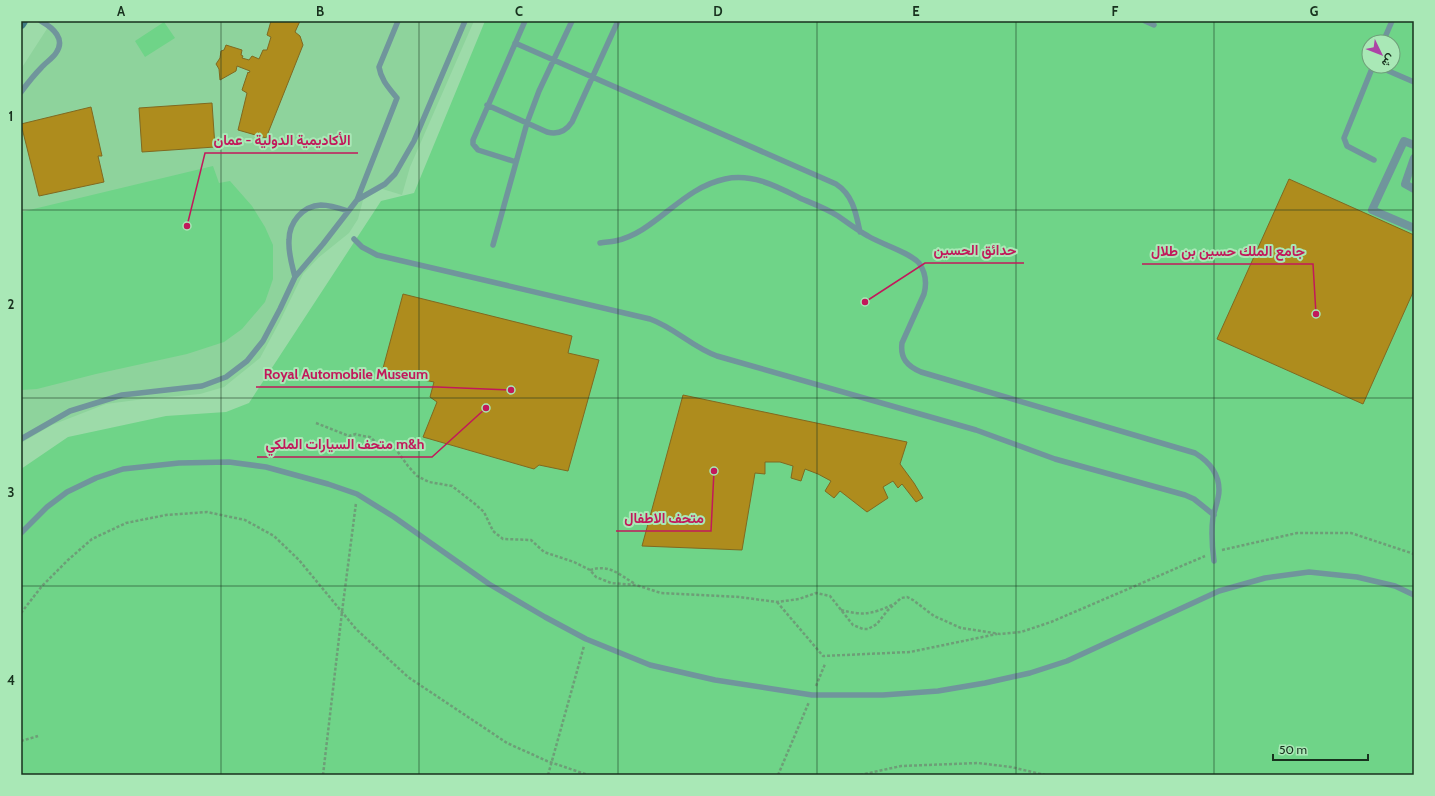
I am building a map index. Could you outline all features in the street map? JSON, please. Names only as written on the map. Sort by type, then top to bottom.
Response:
[{"type":"street","points":[[1414,145],[1404,141],[1372,210],[1414,228]]},
{"type":"street","points":[[1414,158],[1405,184],[1414,189]]},
{"type":"lane","points":[[21,92],[33,76],[56,53],[59,45],[59,37],[53,29],[41,21]]},
{"type":"lane","points":[[21,439],[70,412],[122,395],[202,386],[226,377],[247,361],[263,341],[295,277],[357,200],[397,98],[383,80],[379,67],[398,21]]},
{"type":"lane","points":[[357,200],[385,184],[395,174],[414,141],[465,21]]},
{"type":"lane","points":[[516,162],[478,150],[473,144],[473,137],[525,21]]},
{"type":"lane","points":[[493,245],[527,123],[539,91],[555,60],[572,21]]},
{"type":"lane","points":[[487,105],[547,132],[553,134],[564,131],[572,122],[618,21]]},
{"type":"lane","points":[[1145,21],[1154,25]]},
{"type":"lane","points":[[1387,34],[1392,21]]},
{"type":"lane","points":[[515,43],[836,184],[850,198],[855,210],[860,232]]},
{"type":"lane","points":[[1370,74],[1344,138],[1347,146],[1374,160]]},
{"type":"lane","points":[[1396,74],[1414,82]]},
{"type":"lane","points":[[600,243],[616,241],[647,226],[694,192],[714,182],[736,178],[753,179],[770,184],[829,212],[860,232],[911,257],[918,262],[923,269],[926,277],[924,294],[902,343],[905,362],[910,366],[921,372],[1195,453],[1210,464],[1215,472],[1219,490],[1212,534],[1214,560]]},
{"type":"lane","points":[[295,277],[289,251],[289,240],[290,231],[296,218],[306,210],[320,205],[334,206],[348,211]]},
{"type":"lane","points":[[354,239],[362,247],[377,255],[650,319],[669,327],[701,349],[718,356],[968,428],[1055,459],[1185,495],[1199,502],[1214,515]]},
{"type":"lane","points":[[21,533],[47,507],[67,492],[96,478],[123,469],[153,465],[229,462],[266,467],[328,484],[357,494],[394,517],[490,584],[545,617],[586,639],[650,665],[715,680],[812,695],[883,695],[938,691],[1030,673],[1067,661],[1219,591],[1266,578],[1309,572],[1357,577],[1395,586],[1414,595]]},
{"type":"path","points":[[316,423],[349,436],[356,434],[370,437],[378,444],[395,448],[417,476],[429,482],[452,486],[475,504],[484,512],[493,531],[503,539],[530,540],[544,552],[574,562],[590,570],[596,577],[611,583],[636,584]]},
{"type":"path","points":[[323,775],[357,494]]},
{"type":"path","points":[[21,613],[42,586],[92,539],[126,523],[166,515],[207,512],[245,520],[274,536],[299,560],[356,629],[408,677],[507,743],[552,763],[588,775]]},
{"type":"path","points":[[777,602],[823,656],[910,652],[1000,634],[1021,632],[1051,622],[1197,558],[1230,548],[1297,532],[1351,533],[1414,554]]},
{"type":"path","points":[[590,570],[599,567],[609,569],[636,584],[661,593],[739,597],[777,602],[816,593],[830,596],[853,625],[863,629],[868,629],[877,624],[894,604],[901,598],[907,597],[934,616],[961,628],[1000,634]]},
{"type":"path","points":[[841,610],[856,614],[868,614],[894,604]]},
{"type":"path","points":[[548,775],[586,639]]},
{"type":"path","points":[[778,775],[825,664]]},
{"type":"path","points":[[21,741],[38,736]]},
{"type":"path","points":[[860,775],[901,766],[978,763],[1011,767],[1045,775]]},
{"type":"path","points":[[873,775],[874,771]]},
{"type":"shaded area","points":[[52,21],[474,21],[410,167],[402,195],[376,187],[369,191],[363,200],[358,219],[349,233],[318,258],[303,274],[260,358],[224,387],[200,394],[106,404],[52,425],[21,443],[21,69]]},
{"type":"shaded area","points":[[485,21],[1414,21],[1414,775],[21,775],[21,469],[68,437],[166,416],[226,412],[249,403],[381,201],[414,193]]},
{"type":"shaded area","points":[[164,22],[175,38],[145,57],[135,41]]},
{"type":"shaded area","points":[[213,166],[219,183],[230,181],[252,206],[265,227],[273,245],[273,279],[265,302],[242,329],[224,342],[187,354],[96,374],[37,389],[21,390],[21,212]]},
{"type":"building","points":[[271,21],[300,21],[295,32],[300,36],[303,45],[266,138],[238,130],[247,93],[242,90],[248,72],[249,73],[250,71],[237,66],[236,71],[220,80],[219,69],[216,64],[220,58],[221,51],[224,50],[226,45],[242,50],[242,58],[249,60],[252,56],[259,59],[263,50],[267,50],[271,37],[267,35]]},
{"type":"building","points":[[212,103],[215,147],[142,152],[139,108]]},
{"type":"building","points":[[91,107],[102,156],[98,156],[104,182],[39,196],[21,124]]},
{"type":"building","points":[[1289,179],[1414,235],[1414,290],[1363,404],[1217,339]]},
{"type":"building","points":[[403,294],[572,336],[568,353],[599,360],[568,471],[539,465],[534,469],[423,437],[437,402],[430,397],[434,382],[382,372]]},
{"type":"building","points":[[683,395],[907,442],[900,464],[923,498],[916,502],[902,484],[898,488],[893,481],[883,487],[888,498],[867,512],[840,491],[834,498],[825,491],[831,481],[818,474],[805,469],[801,481],[791,478],[793,466],[780,462],[765,462],[765,474],[755,473],[742,550],[642,546]]},
{"type":"place","name":"الأكاديمية الدولية - عمان","points":[[187,226]]},
{"type":"place","name":"حدائق الحسين","points":[[865,302]]},
{"type":"place","name":"جامع الملك حسين بن طلال","points":[[1316,314]]},
{"type":"place","name":"Royal Automobile Museum","points":[[511,390]]},
{"type":"place","name":"متحف السيارات الملكي m&h","points":[[486,408]]},
{"type":"place","name":"متحف الاطفال","points":[[714,471]]}]
